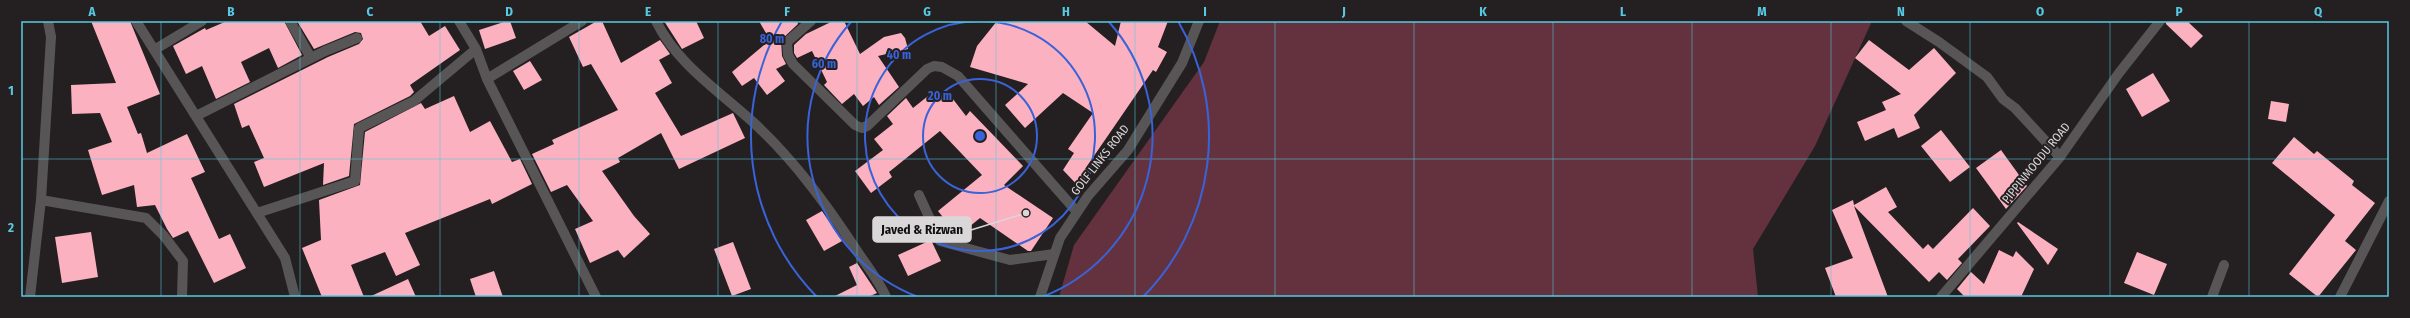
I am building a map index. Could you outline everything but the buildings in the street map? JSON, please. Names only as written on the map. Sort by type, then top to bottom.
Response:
[{"type":"street","points":[[30,297],[41,200],[51,37],[48,21]]},
{"type":"street","points":[[136,21],[285,258],[295,297]]},
{"type":"street","points":[[154,50],[202,21]]},
{"type":"street","points":[[290,21],[311,58]]},
{"type":"street","points":[[459,21],[476,49],[488,79],[596,297]]},
{"type":"street","points":[[488,79],[582,21]]},
{"type":"street","points":[[656,21],[663,36],[696,74],[727,99],[793,161],[829,208],[886,297]]},
{"type":"street","points":[[811,21],[787,42],[788,55],[798,69],[855,125],[862,128],[867,126],[927,69],[934,66],[951,70],[973,92],[1077,212]]},
{"type":"street","name":"GOLF LINKS ROAD","points":[[1040,297],[1060,238],[1088,196],[1128,150],[1182,63],[1199,21]]},
{"type":"street","points":[[1906,21],[1939,42],[1987,78],[2003,99],[2016,108],[2060,157]]},
{"type":"street","name":"PIPPINMOODU ROAD","points":[[1941,297],[2060,157],[2119,73],[2160,21]]},
{"type":"street","points":[[196,116],[311,58],[357,38]]},
{"type":"street","points":[[257,213],[355,181],[359,128],[414,101],[476,49]]},
{"type":"street","points":[[919,195],[940,240],[1010,260],[1054,254]]},
{"type":"street","points":[[41,200],[146,218],[164,236],[183,261],[182,297]]},
{"type":"street","points":[[2340,297],[2389,200]]},
{"type":"street","points":[[2212,297],[2224,265]]},
{"type":"shaded area","points":[[1220,21],[1872,21],[1815,146],[1753,249],[1758,297],[1059,297],[1074,245],[1204,62]]},
{"type":"place","name":"Javed & Rizwan","points":[[1026,213]]}]
